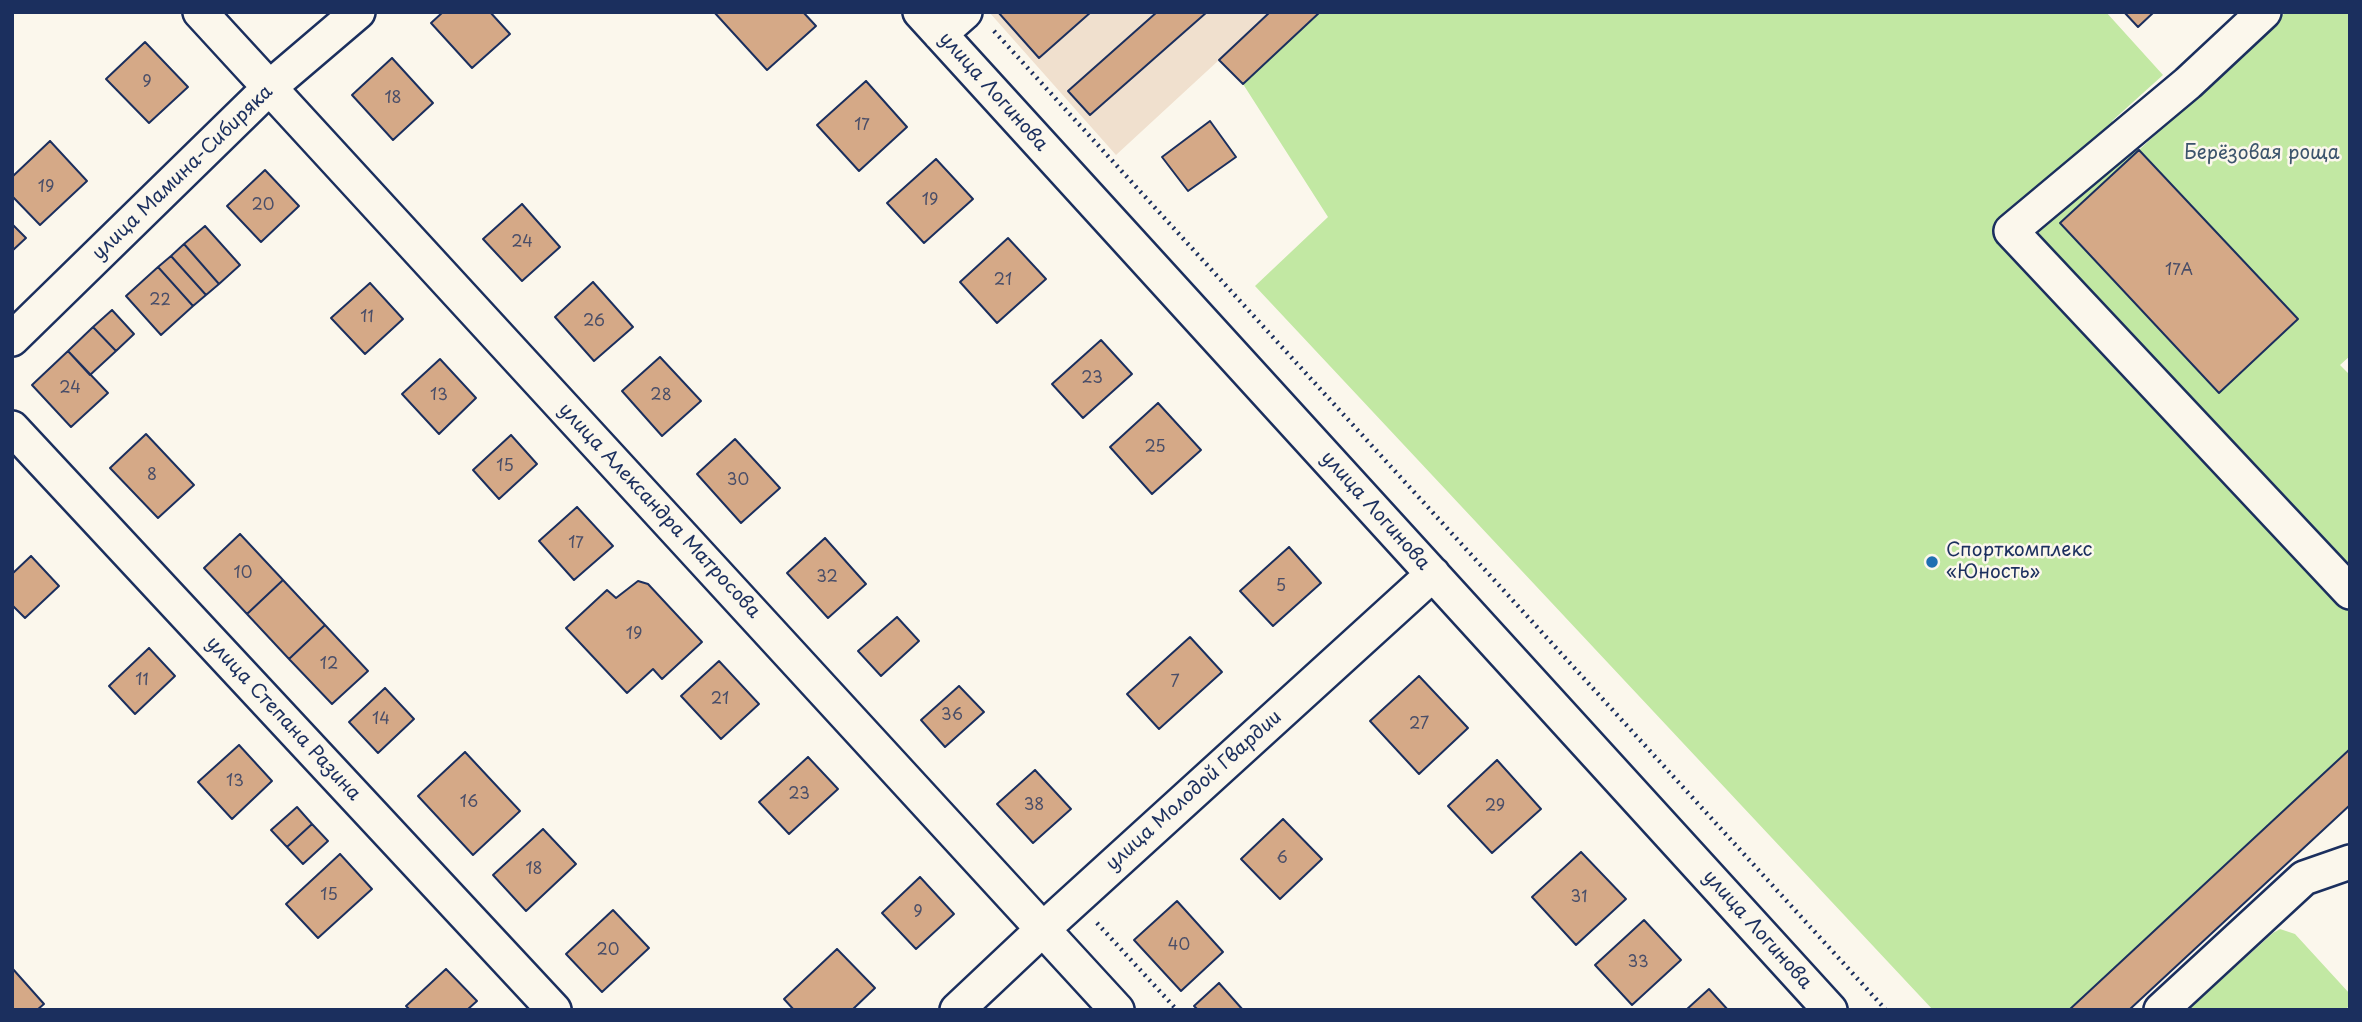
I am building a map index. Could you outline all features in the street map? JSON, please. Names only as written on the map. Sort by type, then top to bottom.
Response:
[{"type":"street","name":"улица Александра Матросова","points":[[201,12],[1117,1010]]},
{"type":"street","name":"улица Мамина-Сибиряка","points":[[12,339],[270,87],[358,12]]},
{"type":"street","points":[[2264,12],[2188,83],[2011,231],[2350,592]]},
{"type":"street","points":[[930,23],[975,17]]},
{"type":"street","name":"улица Логинова","points":[[930,23],[1830,1010]]},
{"type":"street","name":"улица Степана Разина","points":[[12,428],[554,1010]]},
{"type":"street","name":"улица Молодой Гвардии","points":[[957,1010],[1433,574]]},
{"type":"street","points":[[2161,1010],[2304,877],[2350,862]]},
{"type":"path","points":[[975,17],[1886,1010]]},
{"type":"path","points":[[1076,899],[1177,1010]]},
{"type":"shaded area","points":[[989,12],[1320,12],[1243,84],[1219,60],[1116,155]]},
{"type":"green space","name":"Спорткомплекс «Юность»","points":[[1320,12],[2106,12],[2163,75],[2112,121],[2139,150],[2286,12],[2350,12],[2350,356],[2340,365],[2350,375],[2350,749],[2069,1010],[1933,1010],[1255,286],[1328,217],[1243,84]]},
{"type":"green space","points":[[2280,929],[2295,934],[2350,994],[2350,1005],[2345,1010],[2188,1010],[2273,933]]},
{"type":"building","points":[[443,12],[490,12],[510,34],[472,68],[431,23]]},
{"type":"building","points":[[714,12],[803,12],[816,26],[767,70]]},
{"type":"building","points":[[998,12],[1091,12],[1039,58]]},
{"type":"building","points":[[1157,12],[1207,12],[1090,115],[1068,91]]},
{"type":"building","points":[[1270,12],[1320,12],[1243,84],[1219,60]]},
{"type":"building","points":[[2124,12],[2154,12],[2138,27]]},
{"type":"building","points":[[145,42],[188,87],[149,123],[106,79]]},
{"type":"building","points":[[392,58],[433,103],[393,140],[352,95]]},
{"type":"building","points":[[866,81],[907,127],[859,171],[817,125]]},
{"type":"building","points":[[1210,121],[1236,157],[1188,191],[1162,157]]},
{"type":"building","points":[[50,141],[87,181],[40,225],[12,196],[12,177]]},
{"type":"building","points":[[2139,150],[2298,319],[2219,393],[2060,223]]},
{"type":"building","points":[[936,159],[973,199],[924,243],[887,203]]},
{"type":"building","points":[[265,170],[299,206],[261,242],[227,206]]},
{"type":"building","points":[[522,204],[560,247],[522,281],[483,239]]},
{"type":"building","points":[[12,224],[26,238],[12,251]]},
{"type":"building","points":[[205,226],[240,265],[219,284],[184,244]]},
{"type":"building","points":[[1008,238],[1046,279],[997,323],[960,282]]},
{"type":"building","points":[[184,244],[219,284],[206,295],[171,256]]},
{"type":"building","points":[[171,256],[206,295],[193,306],[158,267]]},
{"type":"building","points":[[158,267],[193,306],[161,335],[126,296]]},
{"type":"building","points":[[593,282],[633,327],[594,361],[555,317]]},
{"type":"building","points":[[370,283],[403,319],[365,354],[331,318]]},
{"type":"building","points":[[112,310],[134,334],[116,351],[93,327]]},
{"type":"building","points":[[93,327],[116,351],[90,375],[68,351]]},
{"type":"building","points":[[1101,340],[1132,374],[1083,418],[1052,384]]},
{"type":"building","points":[[68,351],[108,393],[71,427],[32,385]]},
{"type":"building","points":[[660,357],[701,401],[662,436],[622,391]]},
{"type":"building","points":[[440,359],[476,398],[439,434],[402,394]]},
{"type":"building","points":[[1158,403],[1201,450],[1152,494],[1110,447]]},
{"type":"building","points":[[146,434],[194,485],[158,518],[110,468]]},
{"type":"building","points":[[511,435],[537,464],[499,499],[473,470]]},
{"type":"building","points":[[735,439],[780,488],[741,523],[697,474]]},
{"type":"building","points":[[577,507],[613,546],[574,580],[539,541]]},
{"type":"building","points":[[240,534],[283,580],[247,614],[204,568]]},
{"type":"building","points":[[825,538],[866,584],[828,618],[787,573]]},
{"type":"building","points":[[1289,547],[1321,583],[1273,626],[1240,591]]},
{"type":"building","points":[[31,556],[59,586],[25,618],[12,605],[12,574]]},
{"type":"building","points":[[283,580],[325,625],[289,659],[247,614]]},
{"type":"building","points":[[638,581],[648,584],[702,642],[662,679],[653,669],[627,693],[566,628],[607,590],[616,598]]},
{"type":"building","points":[[897,617],[919,641],[881,676],[858,651]]},
{"type":"building","points":[[325,625],[368,671],[332,704],[289,659]]},
{"type":"building","points":[[1190,637],[1222,672],[1159,729],[1127,694]]},
{"type":"building","points":[[149,648],[175,676],[135,714],[109,686]]},
{"type":"building","points":[[719,661],[759,704],[721,739],[681,696]]},
{"type":"building","points":[[1419,676],[1468,728],[1419,774],[1370,721]]},
{"type":"building","points":[[959,686],[984,712],[945,747],[921,720]]},
{"type":"building","points":[[385,688],[414,719],[378,753],[349,722]]},
{"type":"building","points":[[239,745],[272,781],[232,819],[198,782]]},
{"type":"building","points":[[2350,749],[2350,805],[2129,1010],[2069,1010]]},
{"type":"building","points":[[465,752],[520,811],[473,855],[418,796]]},
{"type":"building","points":[[808,757],[838,789],[789,834],[759,802]]},
{"type":"building","points":[[1497,760],[1541,809],[1492,853],[1448,806]]},
{"type":"building","points":[[1035,770],[1071,809],[1033,843],[997,804]]},
{"type":"building","points":[[297,807],[312,824],[287,847],[271,830]]},
{"type":"building","points":[[1283,819],[1322,859],[1280,899],[1241,859]]},
{"type":"building","points":[[312,824],[328,841],[303,864],[287,847]]},
{"type":"building","points":[[543,829],[576,864],[526,911],[493,875]]},
{"type":"building","points":[[1581,852],[1626,899],[1576,945],[1532,897]]},
{"type":"building","points":[[340,854],[372,889],[318,938],[286,904]]},
{"type":"building","points":[[920,877],[954,914],[916,949],[882,913]]},
{"type":"building","points":[[1177,901],[1223,952],[1181,991],[1134,940]]},
{"type":"building","points":[[613,910],[649,948],[602,992],[566,954]]},
{"type":"building","points":[[1644,920],[1681,960],[1632,1005],[1595,965]]},
{"type":"building","points":[[837,949],[875,988],[852,1010],[794,1010],[784,999]]},
{"type":"building","points":[[12,968],[44,1004],[37,1010],[12,1010]]},
{"type":"building","points":[[446,969],[477,1001],[467,1010],[410,1010],[406,1006]]},
{"type":"building","points":[[1219,983],[1243,1010],[1198,1010],[1194,1006]]},
{"type":"building","points":[[1709,989],[1728,1010],[1686,1010]]},
{"type":"place","name":"Спорткомплекс «Юность»","points":[[1932,562]]},
{"type":"park label","name":"Берёзовая роща","points":[[2262,154]]}]
